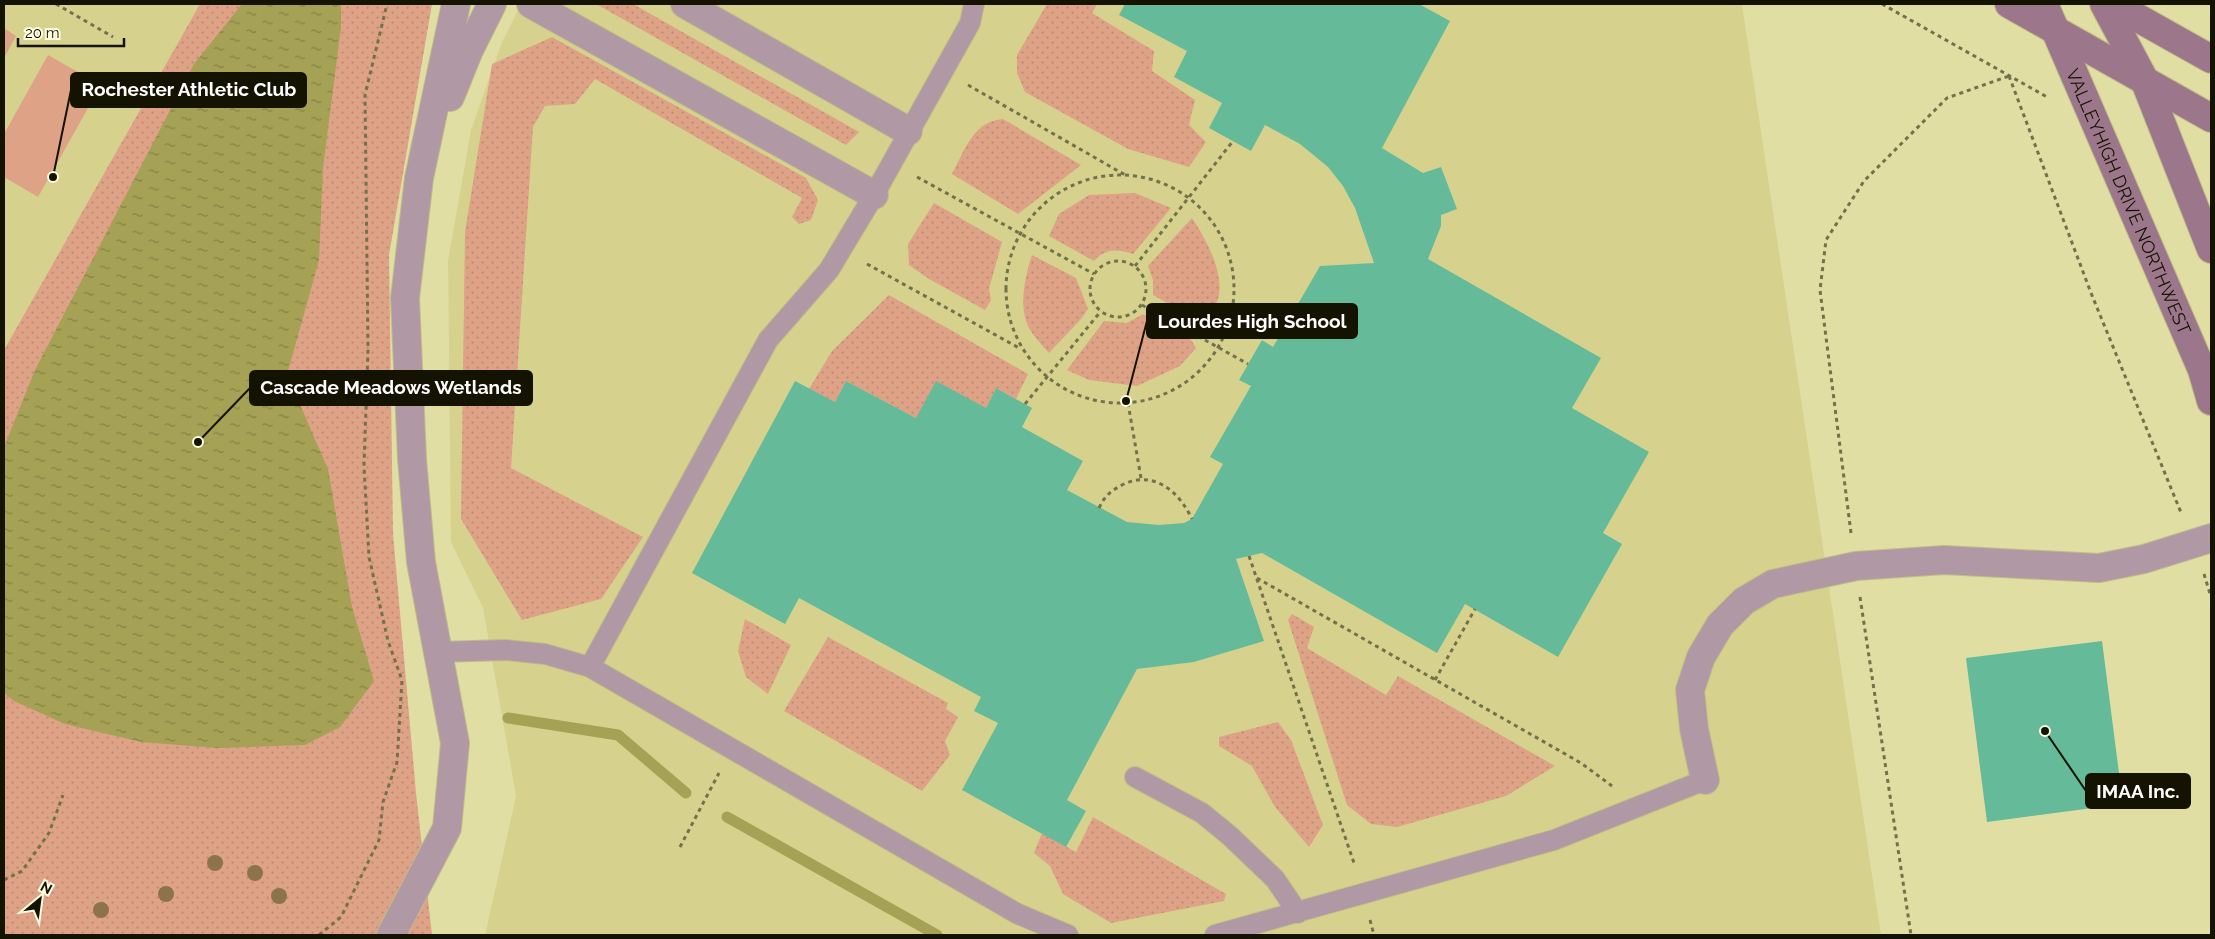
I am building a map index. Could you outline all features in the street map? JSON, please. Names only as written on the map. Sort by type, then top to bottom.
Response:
[{"type":"main road","points":[[2009,4],[2211,118]]},
{"type":"main road","name":"VALLEYHIGH DRIVE NORTHWEST","points":[[2044,4],[2202,370],[2211,401]]},
{"type":"main road","points":[[2104,4],[2144,79],[2211,249]]},
{"type":"main road","points":[[2113,4],[2211,59]]},
{"type":"street","points":[[391,935],[447,828],[455,743],[421,562],[412,460],[405,298],[419,178],[456,4]]},
{"type":"street","points":[[419,178],[469,50],[492,4]]},
{"type":"street","points":[[531,4],[874,195]]},
{"type":"street","points":[[685,4],[908,131]]},
{"type":"street","points":[[1705,780],[1694,729],[1690,690],[1700,657],[1720,625],[1744,601],[1773,584],[1856,566],[1944,560],[2099,568],[2144,559],[2203,541]]},
{"type":"lane","points":[[590,667],[768,340],[829,270],[874,195],[942,70],[970,23],[974,4]]},
{"type":"lane","points":[[438,652],[506,650],[545,654],[590,667],[1018,914],[1068,935]]},
{"type":"lane","points":[[1135,777],[1202,813],[1230,836],[1275,879],[1298,913]]},
{"type":"lane","points":[[1215,935],[1554,840],[1638,805],[1705,780]]},
{"type":"path","points":[[56,4],[113,37]]},
{"type":"path","points":[[1882,4],[2009,76],[2091,293],[2203,541],[2211,597]]},
{"type":"path","points":[[942,70],[1128,176]]},
{"type":"path","points":[[1911,935],[1856,566],[1820,290],[1826,240],[1864,181],[1947,98],[2009,76]]},
{"type":"path","points":[[1135,266],[1232,141]]},
{"type":"path","points":[[891,162],[1094,274]]},
{"type":"path","points":[[1104,176],[1128,176],[1142,177],[1177,190],[1207,214],[1227,247],[1235,284],[1231,322],[1214,356],[1188,382],[1154,400],[1116,404],[1079,397],[1047,378],[1022,349],[1007,315],[1005,277],[1015,241],[1037,209],[1067,187],[1104,176]]},
{"type":"path","points":[[841,250],[1022,349]]},
{"type":"path","points":[[1113,260],[1123,260],[1135,266],[1144,278],[1146,286],[1142,305],[1127,316],[1118,317],[1100,311],[1090,296],[1089,286],[1094,274],[1104,263],[1113,260]]},
{"type":"path","points":[[1142,305],[1248,364]]},
{"type":"path","points":[[1025,404],[1100,311]]},
{"type":"path","points":[[1128,403],[1141,478]]},
{"type":"path","points":[[1099,508],[1104,498],[1113,489],[1141,478],[1150,478],[1175,494],[1185,504],[1192,519]]},
{"type":"path","points":[[1249,556],[1364,894]]},
{"type":"path","points":[[1257,578],[1582,763],[1638,805]]},
{"type":"path","points":[[1435,680],[1475,609]]},
{"type":"path","points":[[680,847],[723,766]]},
{"type":"path","points":[[4,880],[22,871],[49,833],[63,795]]},
{"type":"path","points":[[319,935],[341,916],[379,840],[383,802]]},
{"type":"shaded area","points":[[4,4],[200,4],[4,350]]},
{"type":"shaded area","points":[[200,4],[432,4],[389,255],[393,534],[416,793],[432,935],[4,935],[4,350]]},
{"type":"shaded area","points":[[521,4],[1742,4],[1881,935],[485,935],[516,796],[483,608],[451,542],[448,261],[471,130],[502,42]]},
{"type":"shaded area","points":[[596,4],[633,4],[859,132],[846,145]]},
{"type":"shaded area","points":[[1047,4],[1097,4],[1092,13],[1154,51],[1152,71],[1195,100],[1189,125],[1206,142],[1189,167],[1128,149],[1025,92],[1017,73],[1017,55]]},
{"type":"shaded area","points":[[4,28],[16,36],[4,58]]},
{"type":"shaded area","points":[[552,37],[806,178],[818,200],[811,220],[799,224],[792,217],[802,198],[595,79],[575,104],[545,106],[533,127],[511,468],[643,537],[601,599],[522,620],[461,519],[465,232],[492,64]]},
{"type":"shaded area","points":[[48,55],[101,85],[38,197],[4,177],[4,134]]},
{"type":"shaded area","points":[[1003,119],[1081,165],[1018,214],[952,174],[971,138],[977,131],[984,125]]},
{"type":"shaded area","points":[[1135,193],[1171,208],[1133,254],[1112,251],[1103,254],[1094,261],[1049,236],[1059,214],[1089,195]]},
{"type":"shaded area","points":[[934,203],[1002,242],[989,289],[991,300],[985,310],[929,279],[909,265],[908,244]]},
{"type":"shaded area","points":[[1192,218],[1213,257],[1219,278],[1218,299],[1204,324],[1153,295],[1153,280],[1148,266]]},
{"type":"shaded area","points":[[1032,255],[1076,278],[1088,309],[1049,353],[1029,328],[1024,311],[1025,282]]},
{"type":"shaded area","points":[[889,295],[1028,374],[1016,399],[996,388],[986,408],[916,418],[846,381],[835,402],[809,389],[832,351]]},
{"type":"shaded area","points":[[1143,314],[1191,340],[1196,348],[1180,366],[1137,386],[1089,380],[1067,370],[1104,321],[1127,323]]},
{"type":"shaded area","points":[[1292,614],[1314,627],[1307,648],[1386,695],[1398,676],[1555,766],[1506,796],[1397,827],[1371,824],[1347,805],[1288,620]]},
{"type":"shaded area","points":[[745,619],[791,645],[768,694],[746,677],[738,651]]},
{"type":"shaded area","points":[[828,637],[948,703],[946,709],[958,717],[945,741],[950,755],[922,791],[784,711]]},
{"type":"shaded area","points":[[1278,722],[1291,740],[1323,825],[1309,847],[1275,807],[1252,766],[1219,746],[1219,737]]},
{"type":"shaded area","points":[[1093,817],[1226,894],[1224,901],[1111,923],[1063,894],[1050,866],[1034,853],[1042,833],[1076,852]]},
{"type":"water","points":[[242,4],[341,4],[341,27],[323,168],[319,260],[287,375],[328,469],[352,607],[374,681],[340,727],[305,745],[217,748],[141,742],[65,724],[14,701],[4,693],[4,447],[35,370],[194,64]]},
{"type":"building","points":[[1125,4],[1419,4],[1450,21],[1382,148],[1423,173],[1441,167],[1457,209],[1441,215],[1441,226],[1428,259],[1601,358],[1572,408],[1649,452],[1603,533],[1622,544],[1558,657],[1465,604],[1437,653],[1262,553],[1236,559],[1264,641],[1194,662],[1137,669],[1067,800],[1086,811],[1066,847],[962,790],[998,723],[974,711],[981,697],[799,598],[785,624],[692,573],[795,381],[835,402],[846,381],[916,418],[936,381],[986,408],[996,388],[1032,408],[1022,427],[1083,461],[1067,490],[1127,522],[1159,525],[1184,523],[1192,519],[1223,464],[1210,457],[1251,386],[1239,380],[1262,340],[1273,347],[1320,266],[1374,263],[1355,208],[1343,186],[1328,167],[1300,144],[1265,125],[1251,151],[1209,128],[1222,103],[1174,77],[1187,51],[1119,15]]},
{"type":"building","points":[[2102,641],[2123,804],[1987,822],[1966,658]]},
{"type":"waterway","points":[[508,718],[618,735],[686,793]]},
{"type":"waterway","points":[[727,817],[937,935]]},
{"type":"place","name":"Rochester Athletic Club","points":[[53,177]]},
{"type":"place","name":"Lourdes High School","points":[[1126,401]]},
{"type":"place","name":"Cascade Meadows Wetlands","points":[[198,442]]},
{"type":"place","name":"IMAA Inc.","points":[[2045,731]]}]
